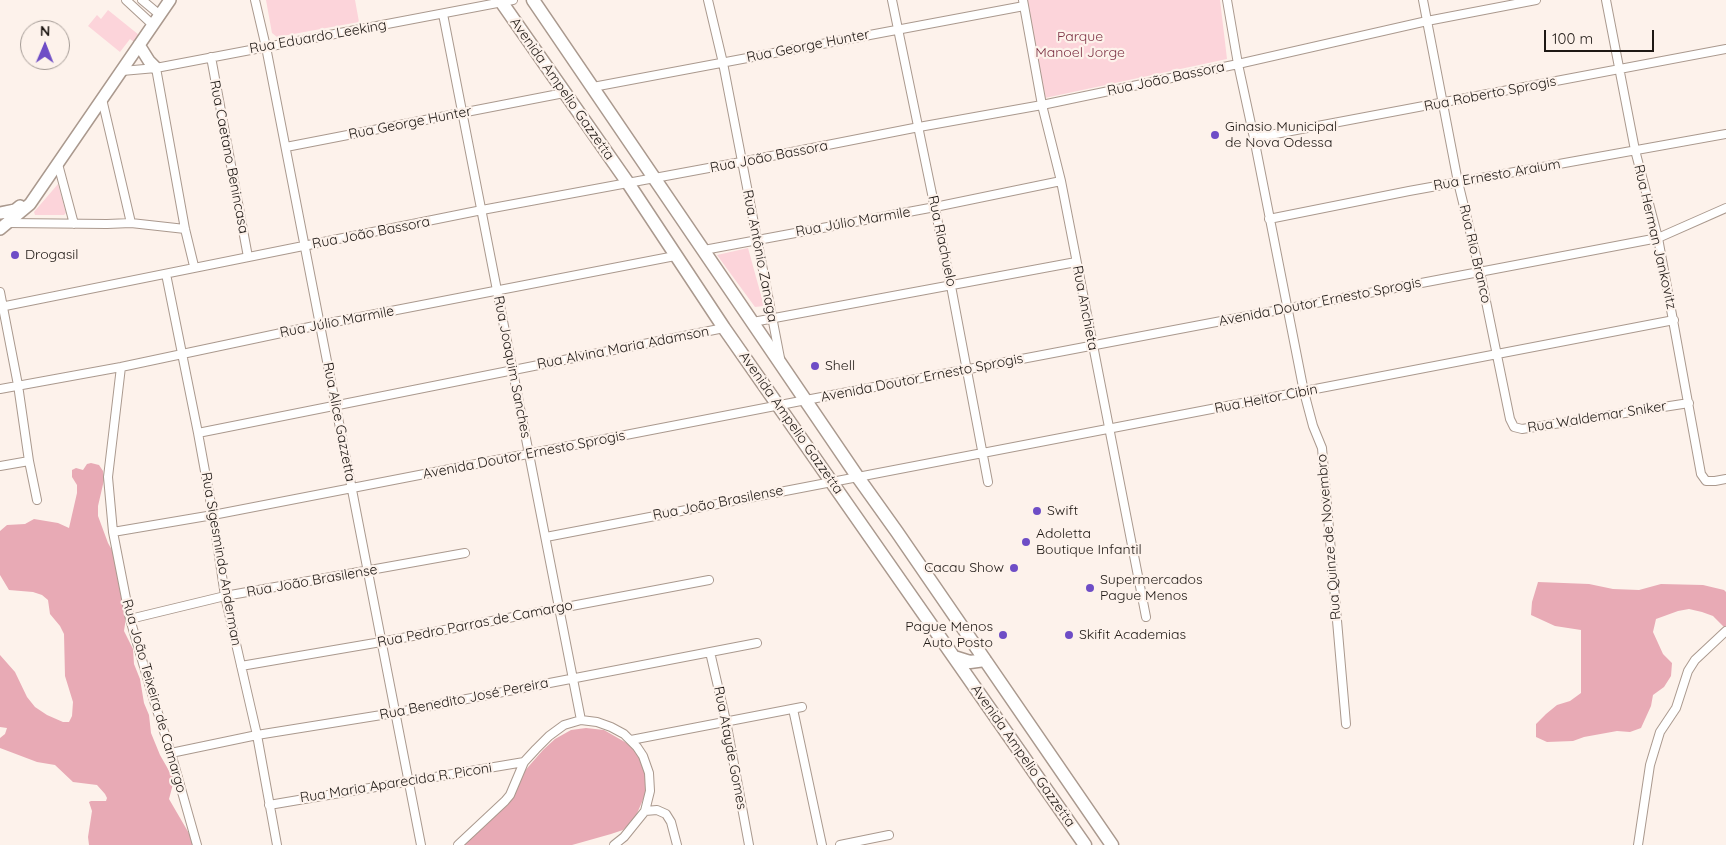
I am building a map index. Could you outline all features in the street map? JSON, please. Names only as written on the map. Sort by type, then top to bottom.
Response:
[{"type":"main road","points":[[4,226],[30,204],[170,0]]},
{"type":"main road","name":"Avenida Ampelio Gazzetta","points":[[533,0],[857,476],[1112,845]]},
{"type":"main road","name":"Avenida Ampelio Gazzetta","points":[[505,1],[564,93],[628,183],[724,328],[1085,845]]},
{"type":"main road","points":[[140,45],[156,68]]},
{"type":"main road","points":[[0,213],[15,210],[34,197]]},
{"type":"main road","points":[[954,656],[970,662],[985,660]]},
{"type":"street","points":[[126,0],[153,25]]},
{"type":"street","name":"Rua Alice Gazzetta","points":[[255,0],[286,147],[334,405],[352,488],[421,845]]},
{"type":"street","name":"Rua Antônio Zanaga","points":[[708,0],[723,63],[781,365]]},
{"type":"street","name":"Rua Riachuelo","points":[[892,0],[951,286],[988,482]]},
{"type":"street","name":"Rua Quinze de Novembro","points":[[1227,0],[1238,64],[1304,392],[1313,426],[1322,448],[1346,724]]},
{"type":"street","name":"Rua Rio Branco","points":[[1423,0],[1458,182],[1480,272],[1510,420]]},
{"type":"street","name":"Rua João Bassora","points":[[1,306],[482,210],[1042,105],[1238,64],[1427,21],[1536,0]]},
{"type":"street","name":"Rua Herman Jankovitz","points":[[1606,0],[1635,150],[1658,238],[1701,474],[1706,481],[1726,479]]},
{"type":"street","points":[[138,11],[143,1],[160,15]]},
{"type":"street","name":"Rua Eduardo Leeking","points":[[122,71],[156,68],[505,1]]},
{"type":"street","name":"Rua George Hunter","points":[[592,87],[898,29],[1023,3]]},
{"type":"street","name":"Rua Anchieta","points":[[1023,3],[1042,105],[1061,181],[1146,617]]},
{"type":"street","name":"Rua Joaquim Sanches","points":[[443,14],[581,720]]},
{"type":"street","name":"Rua Roberto Sprogis","points":[[1254,138],[1726,49]]},
{"type":"street","name":"Rua Caetano Benincasa","points":[[211,57],[248,256]]},
{"type":"street","points":[[156,68],[185,229],[194,266]]},
{"type":"street","name":"Rua George Hunter","points":[[286,147],[564,93]]},
{"type":"street","points":[[102,99],[131,223]]},
{"type":"street","name":"Rua Ernesto Araium","points":[[1269,219],[1458,182],[1726,134]]},
{"type":"street","points":[[58,164],[74,224]]},
{"type":"street","name":"Rua Júlio Marmile","points":[[704,250],[935,208],[1061,181]]},
{"type":"street","name":"Avenida Doutor Ernesto Sprogis","points":[[113,532],[213,515],[1658,238],[1726,208]]},
{"type":"street","points":[[4,226],[131,223],[185,229]]},
{"type":"street","name":"Rua Júlio Marmile","points":[[0,389],[120,367],[319,325],[675,256]]},
{"type":"street","points":[[753,322],[1076,262]]},
{"type":"street","name":"Rua Sigesmindo Anderman","points":[[166,274],[198,433],[225,596],[257,735],[277,845]]},
{"type":"street","points":[[0,292],[1,306],[18,385],[36,500]]},
{"type":"street","name":"Rua Heitor Cibin","points":[[857,476],[1674,320]]},
{"type":"street","name":"Rua Alvina Maria Adamson","points":[[198,433],[724,328]]},
{"type":"street","name":"Rua João Teixeira de Camargo","points":[[120,367],[108,477],[113,532],[130,619],[197,845]]},
{"type":"street","name":"Rua Waldemar Sniker","points":[[1510,420],[1514,427],[1522,429],[1689,403]]},
{"type":"street","points":[[0,466],[29,461]]},
{"type":"street","name":"Rua João Brasilense","points":[[546,537],[857,476]]},
{"type":"street","name":"Rua João Brasilense","points":[[130,619],[225,596],[465,553]]},
{"type":"street","name":"Rua Pedro Parras de Camargo","points":[[241,666],[381,642],[709,580]]},
{"type":"street","points":[[1638,845],[1650,765],[1660,732],[1676,708],[1688,671],[1695,660],[1726,631]]},
{"type":"street","name":"Rua Benedito José Pereira","points":[[171,753],[257,735],[394,713],[758,643]]},
{"type":"street","name":"Rua Atayde Gomes","points":[[710,652],[726,721],[749,845]]},
{"type":"street","points":[[631,740],[802,707]]},
{"type":"street","points":[[793,709],[822,845]]},
{"type":"street","points":[[458,845],[505,801],[524,762],[549,736],[564,725],[581,720],[597,722],[624,734],[644,756],[649,773],[650,792],[646,811],[624,838],[614,845]]},
{"type":"street","name":"Rua Maria Aparecida R. Piconi","points":[[269,805],[524,762]]},
{"type":"street","points":[[646,811],[657,810],[666,814],[671,822],[678,845]]},
{"type":"street","points":[[840,845],[889,835]]},
{"type":"green space","points":[[266,0],[355,0],[359,22],[277,37],[272,33]]},
{"type":"green space","name":"Parque Manoel Jorge","points":[[1026,0],[1220,0],[1227,59],[1045,98]]},
{"type":"green space","points":[[108,10],[139,35],[134,42],[130,39],[120,52],[88,26],[97,15],[101,19]]},
{"type":"green space","points":[[58,184],[66,213],[64,215],[35,215],[34,212]]},
{"type":"green space","points":[[748,248],[764,306],[755,307],[717,255]]},
{"type":"shaded area","points":[[87,464],[99,465],[103,471],[104,480],[98,506],[98,516],[108,543],[122,568],[128,604],[124,631],[133,649],[134,664],[140,679],[144,703],[149,715],[151,733],[160,755],[172,776],[173,784],[169,799],[194,845],[89,845],[88,837],[92,811],[89,802],[106,801],[107,798],[97,785],[73,782],[55,765],[37,762],[0,748],[0,738],[5,734],[7,728],[0,727],[0,655],[15,672],[27,697],[35,707],[47,715],[63,722],[69,722],[72,716],[73,702],[65,676],[64,634],[50,614],[48,600],[42,595],[33,592],[9,590],[0,575],[0,531],[7,525],[25,524],[34,519],[58,523],[69,528],[77,493],[77,485],[72,477],[72,470],[76,468],[83,470]]},
{"type":"shaded area","points":[[1538,582],[1589,584],[1613,589],[1639,590],[1661,584],[1703,585],[1724,590],[1726,592],[1726,629],[1713,616],[1689,609],[1656,619],[1653,632],[1663,654],[1672,663],[1671,676],[1664,687],[1653,695],[1651,706],[1641,728],[1630,732],[1617,731],[1584,737],[1573,741],[1547,742],[1536,737],[1536,724],[1557,705],[1570,701],[1581,693],[1581,630],[1555,626],[1531,615],[1532,602]]},
{"type":"shaded area","points":[[586,728],[604,730],[637,749],[643,757],[647,779],[645,795],[635,818],[623,830],[572,845],[457,845],[494,816],[522,774],[555,739],[571,730]]},
{"type":"place","name":"Ginasio Municipal de Nova Odessa","points":[[1215,135]]},
{"type":"place","name":"Drogasil","points":[[15,255]]},
{"type":"place","name":"Shell","points":[[815,366]]},
{"type":"place","name":"Swift","points":[[1037,511]]},
{"type":"place","name":"Adoletta Boutique Infantil","points":[[1026,542]]},
{"type":"place","name":"Cacau Show","points":[[1014,568]]},
{"type":"place","name":"Supermercados Pague Menos","points":[[1090,588]]},
{"type":"place","name":"Pague Menos Auto Posto","points":[[1003,635]]},
{"type":"place","name":"Skifit Academias","points":[[1069,635]]}]
